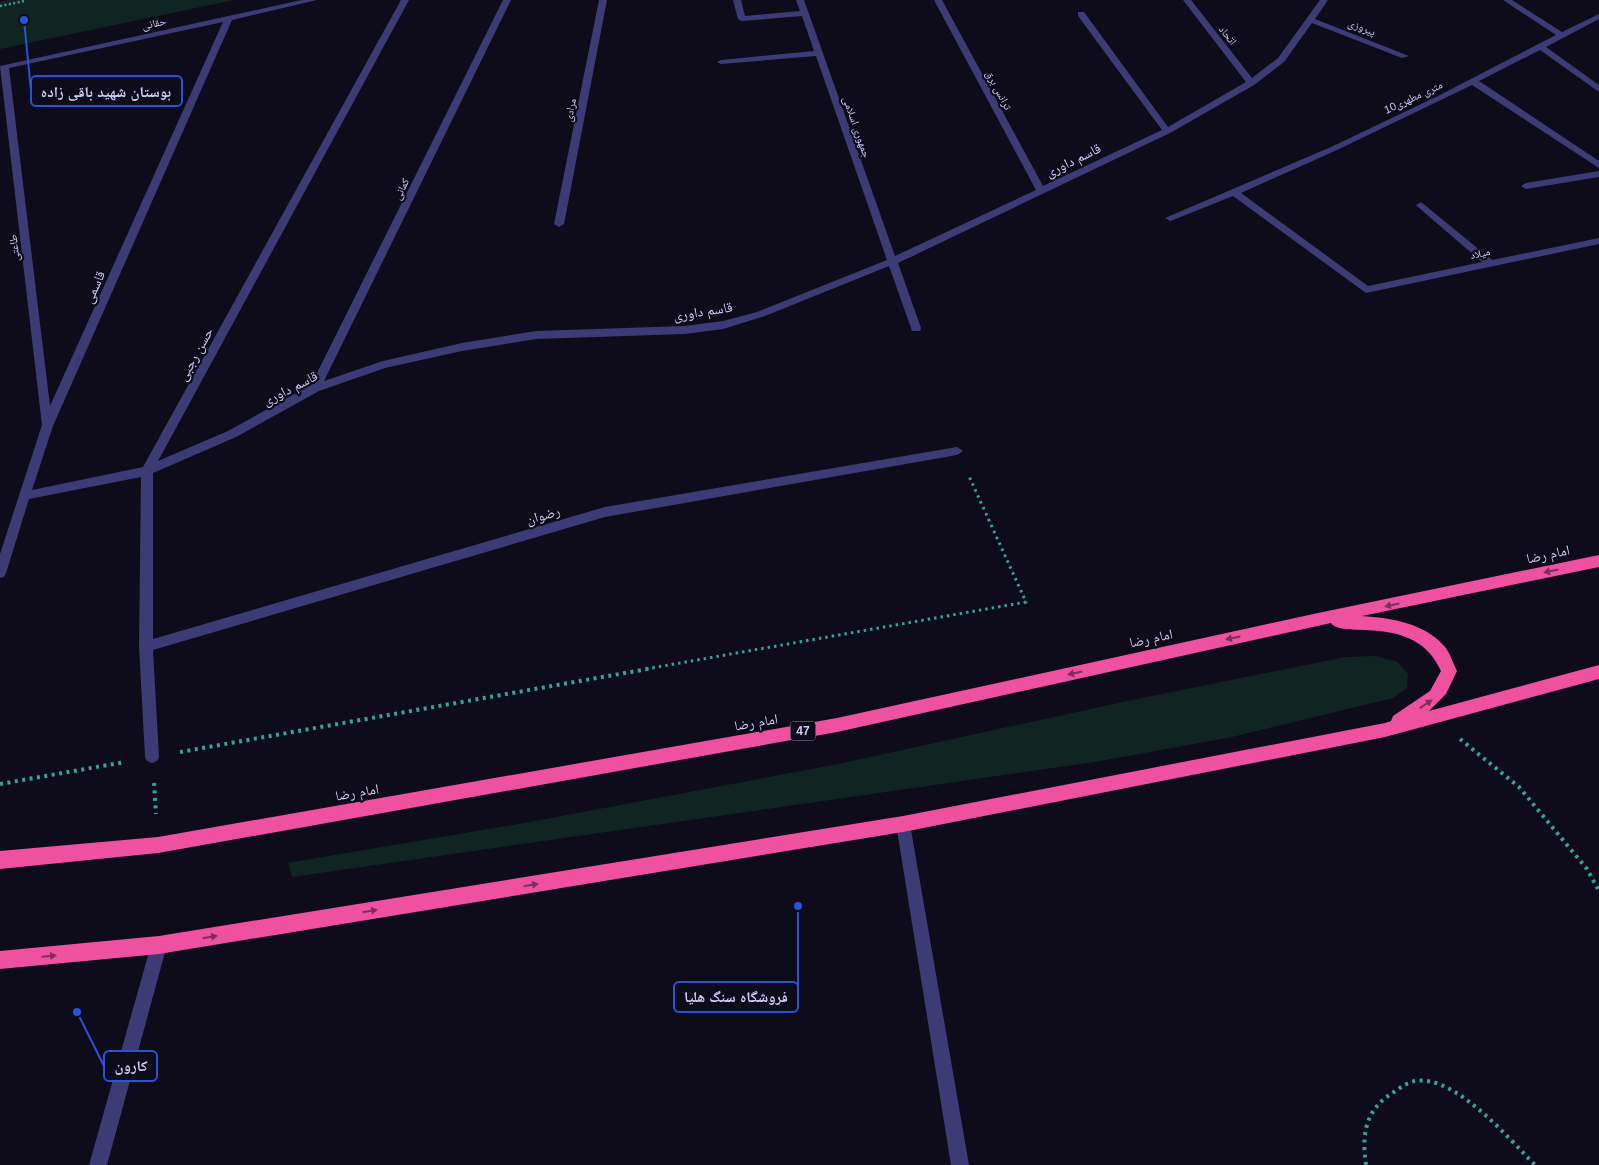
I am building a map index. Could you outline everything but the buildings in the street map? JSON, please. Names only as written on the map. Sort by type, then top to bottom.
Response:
[{"type":"highway","name":"امام رضا","points":[[0,860],[158,845],[837,725],[1599,561]]},
{"type":"highway","points":[[1318,620],[1401,627],[1419,634],[1439,651],[1449,671],[1443,689],[1431,701],[1385,730]]},
{"type":"highway","points":[[0,960],[159,945],[903,824],[1385,730],[1599,672]]},
{"type":"street","name":"حقانی","points":[[3,68],[313,0]]},
{"type":"street","name":"حسن رجبی","points":[[152,757],[146,646],[147,471],[405,0]]},
{"type":"street","name":"کمانی","points":[[315,388],[507,0]]},
{"type":"street","name":"مرادی","points":[[559,224],[603,0]]},
{"type":"street","points":[[737,0],[742,19],[805,12]]},
{"type":"street","name":"جمهوری اسلامی","points":[[800,0],[891,262],[916,328]]},
{"type":"street","name":"ترانس برق","points":[[938,0],[1041,191]]},
{"type":"street","name":"اتحاد","points":[[1187,0],[1251,83]]},
{"type":"street","name":"قاسم داوری","points":[[24,496],[147,471],[193,453],[232,434],[315,388],[383,365],[462,347],[536,335],[686,330],[723,324],[761,314],[891,262],[1167,131],[1251,83],[1281,60],[1324,0]]},
{"type":"street","points":[[1507,0],[1562,36]]},
{"type":"street","points":[[1081,14],[1167,131]]},
{"type":"street","name":"10متری مطهری","points":[[1170,218],[1235,193],[1474,82],[1599,16]]},
{"type":"street","name":"قاسمی","points":[[0,573],[47,426],[229,18]]},
{"type":"street","name":"پیروزی","points":[[1311,20],[1405,56]]},
{"type":"street","points":[[1541,47],[1599,89]]},
{"type":"street","points":[[721,62],[819,53]]},
{"type":"street","name":"طاعتی","points":[[3,68],[47,426]]},
{"type":"street","points":[[1474,82],[1599,166]]},
{"type":"street","points":[[1526,186],[1599,174]]},
{"type":"street","name":"میلاد","points":[[1235,193],[1366,290],[1599,241]]},
{"type":"street","points":[[1421,205],[1490,264]]},
{"type":"street","name":"رضوان","points":[[146,646],[604,512],[958,451]]},
{"type":"street","points":[[903,824],[960,1165]]},
{"type":"street","points":[[98,1165],[159,945]]},
{"type":"path","points":[[0,6],[26,1]]},
{"type":"path","points":[[0,784],[1026,602],[958,451]]},
{"type":"path","points":[[1433,717],[1518,787],[1587,869],[1599,891]]},
{"type":"path","points":[[152,757],[158,845]]},
{"type":"path","points":[[1366,1165],[1363,1139],[1369,1118],[1380,1102],[1416,1081],[1439,1083],[1461,1095],[1535,1165]]},
{"type":"green space","points":[[8,0],[234,0],[0,49],[0,2]]},
{"type":"green space","points":[[1375,656],[1398,662],[1408,674],[1407,688],[1393,698],[1232,737],[1095,762],[292,877],[288,863],[524,823],[838,764],[1137,699],[1346,657]]},
{"type":"place","name":"بوستان شهید باقی زاده","points":[[24,20]]},
{"type":"place","name":"فروشگاه سنگ هلیا","points":[[798,906]]},
{"type":"place","name":"کارون","points":[[77,1012]]}]
